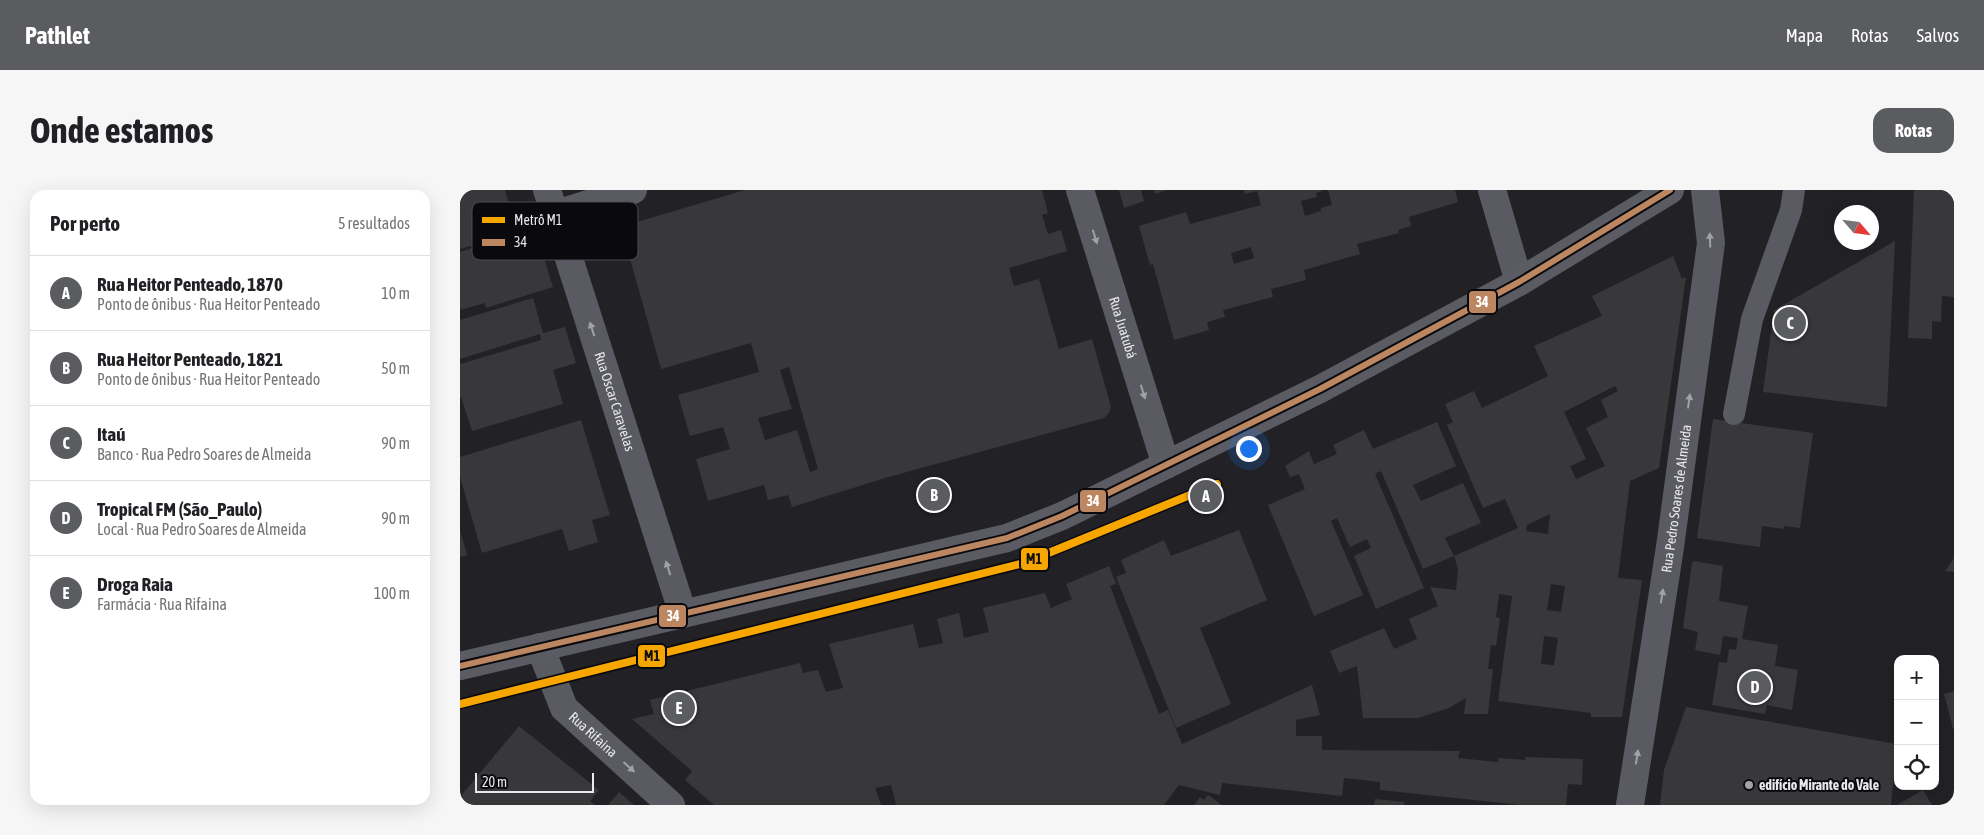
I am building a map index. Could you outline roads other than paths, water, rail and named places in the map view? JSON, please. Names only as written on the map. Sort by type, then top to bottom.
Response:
[{"type":"main road","points":[[460,666],[1007,538],[1062,516],[1320,389],[1519,282],[1670,190]]},
{"type":"street","points":[[552,202],[633,190]]},
{"type":"street","name":"Rua Juatubá","points":[[1080,190],[1166,465]]},
{"type":"street","points":[[1492,190],[1519,282]]},
{"type":"street","name":"Rua Pedro Soares de Almeida","points":[[1630,805],[1670,548],[1711,243],[1704,190]]},
{"type":"street","name":"Rua Oscar Caravelas","points":[[570,260],[683,614]]},
{"type":"street","name":"Rua Rifaina","points":[[540,647],[564,708],[671,805]]},
{"type":"lane","points":[[1734,414],[1752,319],[1791,210],[1794,190]]},
{"type":"metro line","name":"M1","points":[[460,704],[1024,563],[1217,484]]},
{"type":"place","name":"Itaú","points":[[1790,323]]},
{"type":"place","name":"Rua Heitor Penteado, 1821","points":[[934,495]]},
{"type":"place","name":"Rua Heitor Penteado, 1870","points":[[1206,496]]},
{"type":"place","name":"Tropical FM (São_Paulo)","points":[[1755,687]]},
{"type":"place","name":"Droga Raia","points":[[679,708]]},
{"type":"place","name":"edifício Mirante do Vale","points":[[1749,785]]}]
